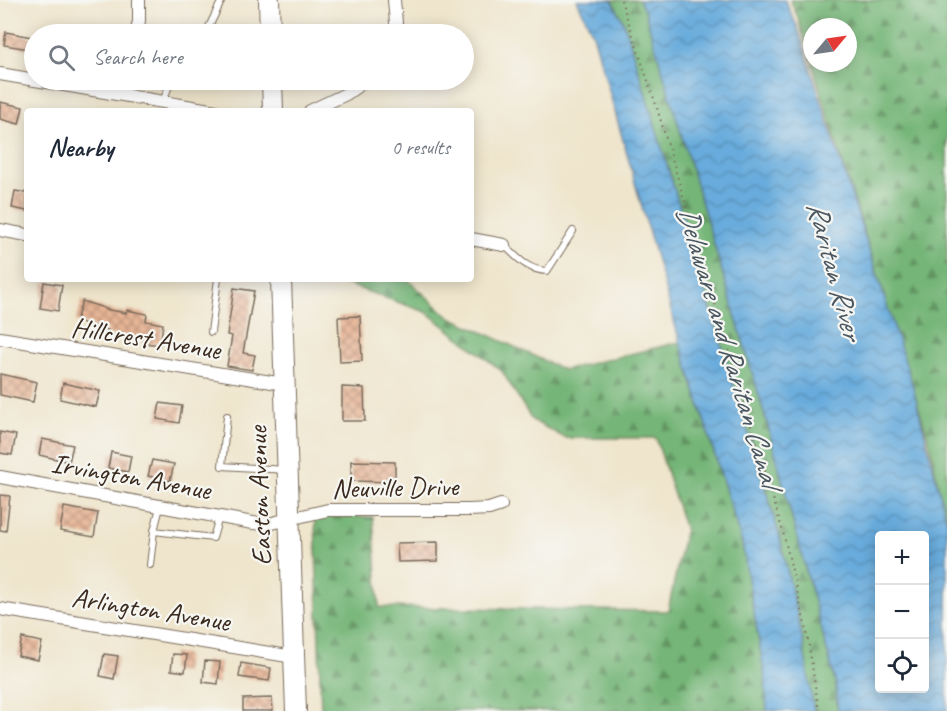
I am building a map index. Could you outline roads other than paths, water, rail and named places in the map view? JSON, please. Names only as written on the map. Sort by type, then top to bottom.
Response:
[{"type":"main road","points":[[269,0],[270,24]]},
{"type":"main road","points":[[272,90],[273,108]]},
{"type":"main road","name":"Easton Avenue","points":[[281,282],[296,711]]},
{"type":"street","points":[[138,24],[140,0]]},
{"type":"street","points":[[394,0],[396,24]]},
{"type":"street","points":[[0,74],[24,78]]},
{"type":"street","points":[[98,90],[198,108]]},
{"type":"street","points":[[122,94],[123,90]]},
{"type":"street","points":[[316,108],[352,90]]},
{"type":"street","points":[[0,230],[24,234]]},
{"type":"street","points":[[474,240],[504,245]]},
{"type":"street","name":"Hillcrest Avenue","points":[[0,338],[284,384]]},
{"type":"street","name":"Irvington Avenue","points":[[0,477],[268,524],[289,519]]},
{"type":"street","name":"Neuville Drive","points":[[289,519],[328,510],[469,510],[489,509],[501,505]]},
{"type":"street","name":"Arlington Avenue","points":[[0,609],[294,657]]},
{"type":"lane","points":[[210,24],[222,0]]},
{"type":"lane","points":[[163,102],[167,90]]},
{"type":"lane","points":[[504,245],[523,264],[534,270],[547,271],[573,231]]},
{"type":"lane","points":[[211,332],[218,282]]},
{"type":"lane","points":[[227,416],[222,466],[286,470]]},
{"type":"lane","points":[[150,565],[160,506]]},
{"type":"lane","points":[[154,531],[213,538],[219,516]]},
{"type":"water","points":[[577,0],[612,0],[624,23],[779,534],[801,632],[814,711],[767,711],[765,677],[742,543],[680,342],[593,34]]},
{"type":"water","name":"Raritan River","points":[[639,0],[785,0],[797,26],[803,45],[803,72],[812,72],[912,383],[947,522],[947,711],[838,711],[835,681],[766,419],[645,12]]},
{"type":"water label","name":"Delaware and Raritan Canal","points":[[729,346]]}]
